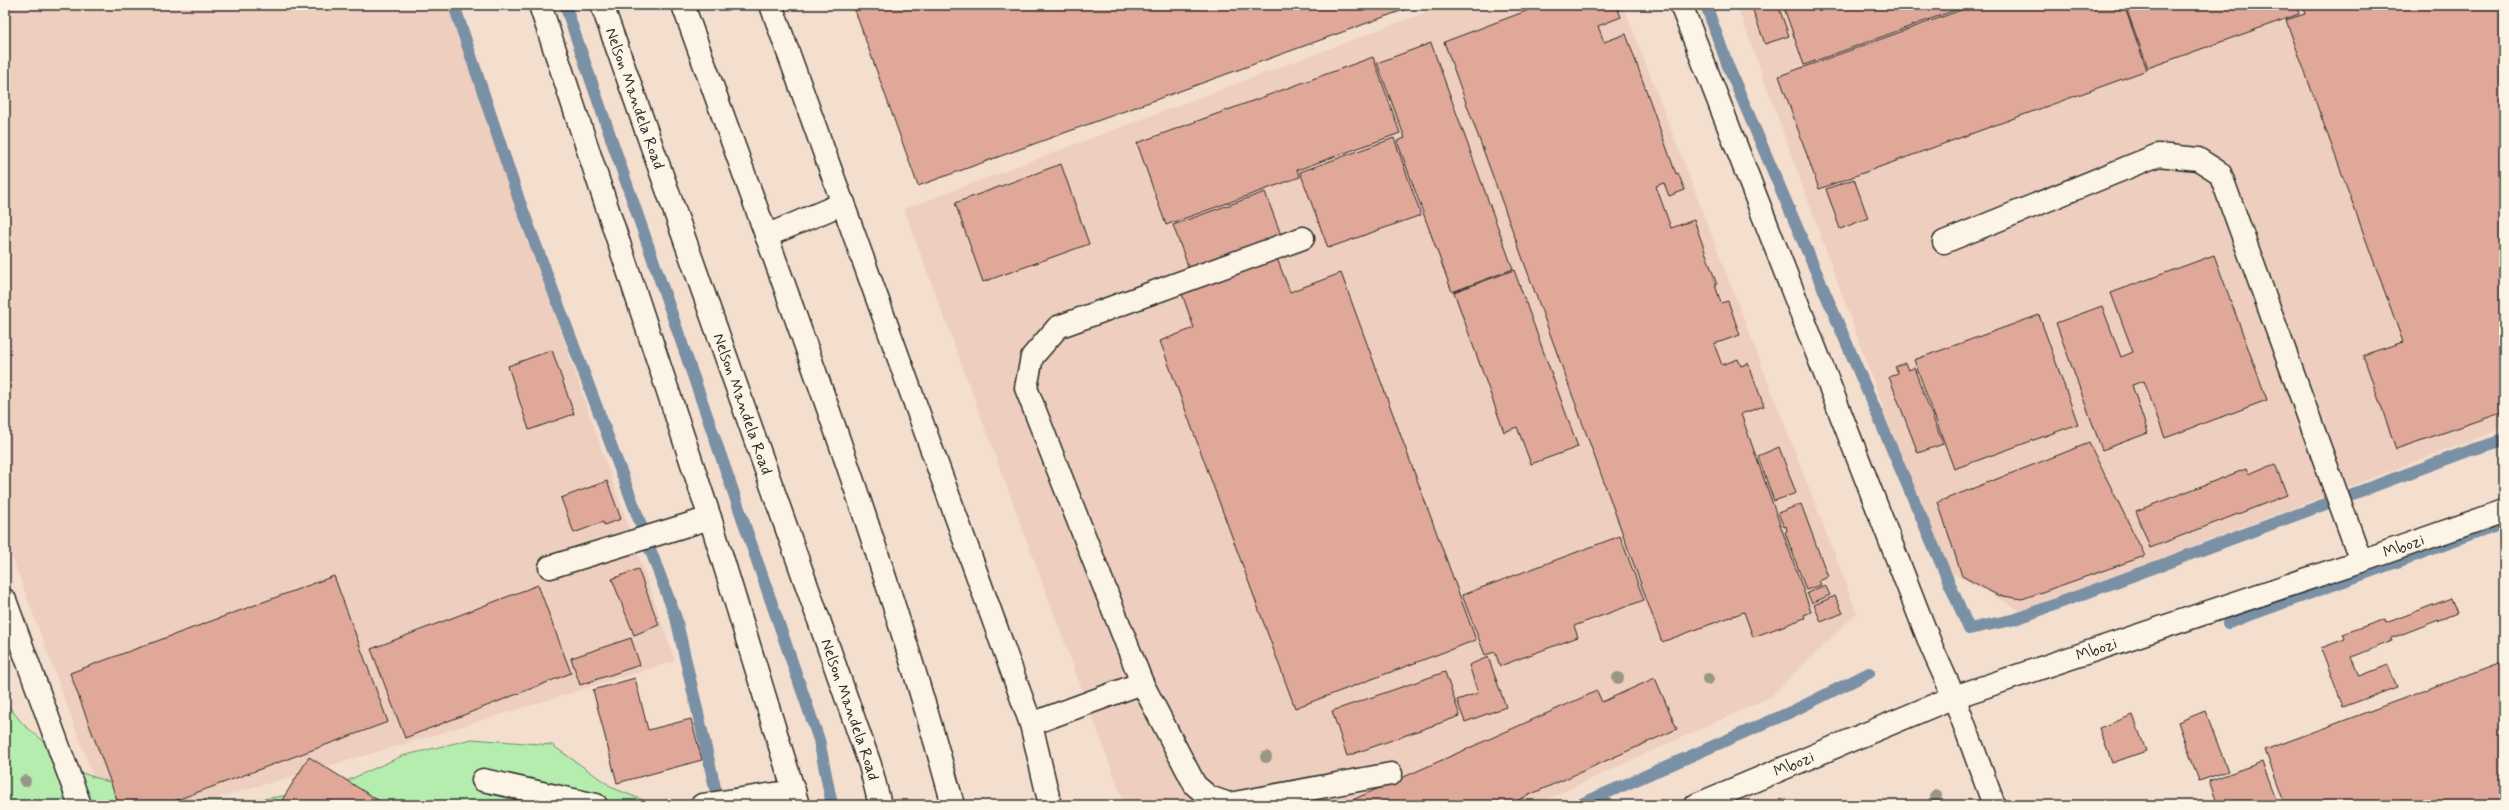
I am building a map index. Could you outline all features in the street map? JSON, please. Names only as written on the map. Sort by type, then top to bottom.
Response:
[{"type":"street","points":[[540,5],[710,518],[796,798],[702,805]]},
{"type":"street","name":"Nelson Mandela Road","points":[[602,5],[865,750],[880,805]]},
{"type":"street","points":[[683,5],[862,506],[934,736],[952,805]]},
{"type":"street","points":[[771,5],[844,203],[1031,724],[1050,805]]},
{"type":"street","points":[[1681,5],[1932,648],[1954,697],[1994,805]]},
{"type":"street","points":[[1944,242],[2158,155],[2198,159],[2220,173],[2362,562]]},
{"type":"street","points":[[766,236],[844,203]]},
{"type":"street","points":[[1303,238],[1058,327],[1032,358],[1026,388],[1142,683],[1194,785],[1209,798],[1228,804],[1391,774]]},
{"type":"street","name":"Mbozi","points":[[1696,805],[1954,697],[2362,562],[2504,511]]},
{"type":"street","points":[[550,567],[710,518]]},
{"type":"street","points":[[5,600],[80,805]]},
{"type":"street","points":[[1031,724],[1142,683]]},
{"type":"street","points":[[483,780],[596,805]]},
{"type":"shaded area","points":[[5,5],[448,5],[675,661],[398,746],[192,805],[104,805],[5,538]]},
{"type":"shaded area","points":[[1445,5],[1623,5],[1857,613],[1770,697],[1534,805],[1125,805],[904,209]]},
{"type":"shaded area","points":[[1737,5],[2504,5],[2504,428],[2021,611],[1941,567]]},
{"type":"green space","points":[[5,702],[23,724],[82,773],[160,799],[243,802],[329,789],[402,756],[472,739],[552,745],[613,788],[655,805],[5,805]]},
{"type":"building","points":[[853,5],[1417,5],[918,186]]},
{"type":"building","points":[[1542,5],[1616,5],[1621,17],[1598,26],[1604,42],[1626,34],[1676,174],[1678,173],[1685,190],[1669,196],[1664,183],[1656,186],[1671,228],[1694,220],[1717,285],[1715,285],[1721,303],[1728,301],[1740,335],[1714,344],[1722,365],[1738,359],[1741,366],[1748,363],[1764,406],[1741,414],[1811,612],[1804,615],[1805,618],[1753,637],[1744,612],[1662,642],[1444,42]]},
{"type":"building","points":[[1751,5],[1778,5],[1789,36],[1765,44]]},
{"type":"building","points":[[1783,5],[1969,5],[1804,65]]},
{"type":"building","points":[[1975,5],[2124,5],[2147,70],[1819,189],[1779,76]]},
{"type":"building","points":[[2125,5],[2296,5],[2299,14],[2148,68]]},
{"type":"building","points":[[2302,5],[2504,5],[2504,412],[2396,449],[2363,355],[2403,342],[2286,20],[2305,14]]},
{"type":"building","points":[[1431,43],[1513,269],[1452,292],[1397,141],[1405,138],[1377,63]]},
{"type":"building","points":[[1373,57],[1400,133],[1297,170],[1300,177],[1166,225],[1137,143]]},
{"type":"building","points":[[1394,138],[1421,215],[1328,248],[1300,172]]},
{"type":"building","points":[[1061,164],[1089,244],[983,282],[955,203]]},
{"type":"building","points":[[1854,179],[1868,218],[1840,229],[1826,189]]},
{"type":"building","points":[[1265,192],[1284,243],[1192,277],[1173,225]]},
{"type":"building","points":[[2214,255],[2267,400],[2165,438],[2144,381],[2132,385],[2148,433],[2102,450],[2056,323],[2102,306],[2121,357],[2133,352],[2111,293]]},
{"type":"building","points":[[1276,256],[1290,292],[1341,273],[1476,640],[1295,708],[1160,341],[1194,328],[1181,291]]},
{"type":"building","points":[[1514,270],[1578,447],[1531,464],[1517,427],[1504,432],[1454,292]]},
{"type":"building","points":[[2039,315],[2078,424],[1954,469],[1914,360]]},
{"type":"building","points":[[552,350],[574,414],[529,430],[508,366]]},
{"type":"building","points":[[1905,363],[1908,370],[1914,368],[1943,444],[1918,453],[1889,377],[1898,373],[1895,367]]},
{"type":"building","points":[[2089,443],[2145,556],[2022,599],[1997,595],[1962,576],[1938,502]]},
{"type":"building","points":[[1779,447],[1796,493],[1774,501],[1758,456]]},
{"type":"building","points":[[2275,464],[2287,495],[2150,548],[2136,511],[2246,469],[2248,474]]},
{"type":"building","points":[[607,481],[621,519],[604,525],[603,522],[574,533],[561,498]]},
{"type":"building","points":[[1801,504],[1828,577],[1819,581],[1821,585],[1806,590],[1785,532],[1787,531],[1786,526],[1784,527],[1778,513]]},
{"type":"building","points":[[1620,536],[1644,600],[1574,626],[1578,637],[1500,666],[1495,652],[1485,655],[1462,595]]},
{"type":"building","points":[[638,569],[659,625],[634,635],[612,579]]},
{"type":"building","points":[[334,576],[388,722],[163,805],[119,805],[70,673]]},
{"type":"building","points":[[538,585],[571,673],[405,738],[371,649]]},
{"type":"building","points":[[1825,585],[1830,595],[1812,603],[1807,593]]},
{"type":"building","points":[[1835,596],[1843,613],[1821,622],[1814,605]]},
{"type":"building","points":[[2451,598],[2457,613],[2392,638],[2392,641],[2352,657],[2360,676],[2388,665],[2397,687],[2343,707],[2321,648],[2345,639],[2343,634],[2385,619],[2386,623]]},
{"type":"building","points":[[631,638],[640,665],[580,685],[571,658]]},
{"type":"building","points":[[1488,657],[1506,707],[1465,722],[1457,700],[1478,693],[1469,665]]},
{"type":"building","points":[[2504,661],[2504,805],[2285,805],[2265,750]]},
{"type":"building","points":[[1445,672],[1460,716],[1347,756],[1332,711]]},
{"type":"building","points":[[635,678],[648,730],[691,719],[702,760],[617,783],[593,690]]},
{"type":"building","points":[[1655,678],[1677,729],[1507,805],[1341,805],[1597,691],[1602,702]]},
{"type":"building","points":[[2205,711],[2228,771],[2199,781],[2178,722]]},
{"type":"building","points":[[2133,715],[2146,751],[2112,763],[2099,728]]},
{"type":"building","points":[[309,757],[386,805],[279,805]]},
{"type":"building","points":[[2262,762],[2278,805],[2218,805],[2209,781]]},
{"type":"waterway","points":[[454,5],[519,200],[676,618],[719,805]]},
{"type":"waterway","points":[[565,5],[819,740],[832,805]]},
{"type":"waterway","points":[[1706,5],[1728,66],[1969,629],[2016,619],[2471,450],[2504,440]]},
{"type":"waterway","points":[[2228,623],[2504,523]]},
{"type":"waterway","points":[[1579,805],[1793,711],[1869,673]]}]
